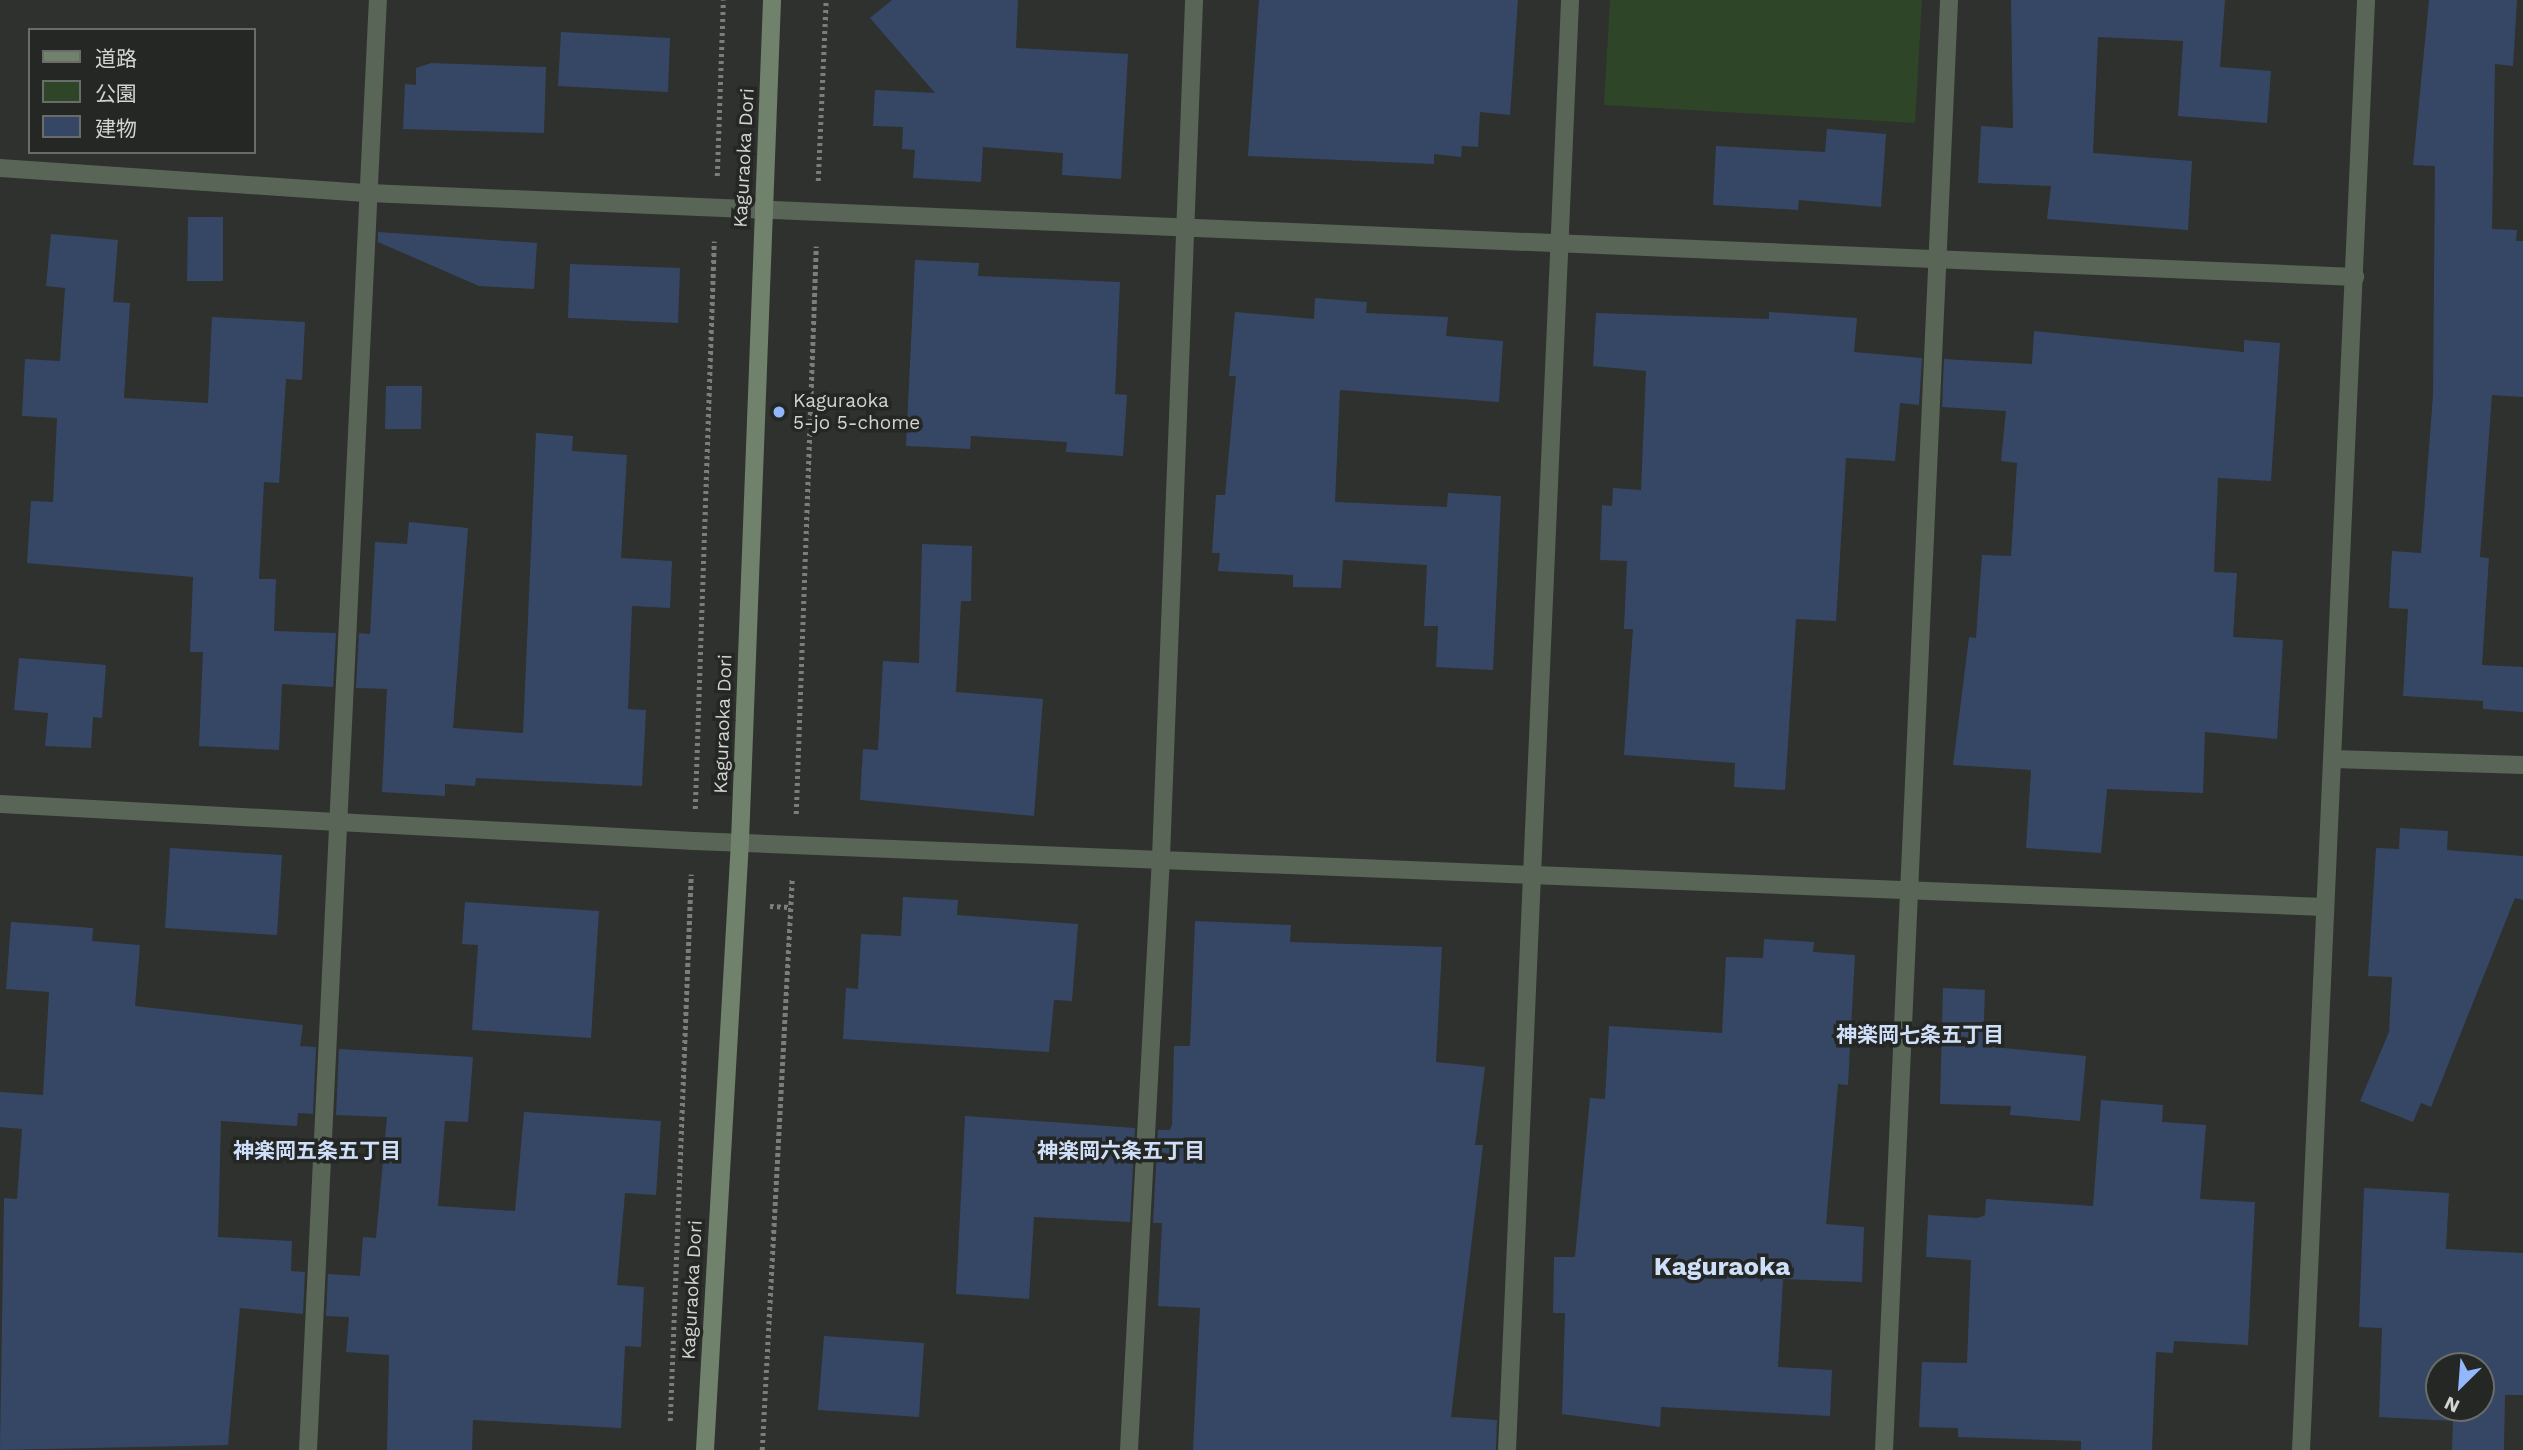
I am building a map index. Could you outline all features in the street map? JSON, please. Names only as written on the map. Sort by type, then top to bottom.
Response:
[{"type":"street","points":[[309,1450],[378,0]]},
{"type":"street","name":"Kaguraoka Dori","points":[[705,1450],[740,841],[772,0]]},
{"type":"street","points":[[1129,1450],[1161,857],[1194,0]]},
{"type":"street","points":[[1507,1450],[1570,0]]},
{"type":"street","points":[[1884,1450],[1912,893],[1936,260],[1950,0]]},
{"type":"street","points":[[2301,1450],[2366,0]]},
{"type":"street","points":[[0,168],[369,193],[715,208],[817,209],[2355,277]]},
{"type":"street","points":[[2334,759],[2523,765]]},
{"type":"street","points":[[0,804],[694,841],[1532,871],[1912,893],[2325,907]]},
{"type":"path","points":[[670,1436],[723,0]]},
{"type":"path","points":[[762,1450],[795,843],[826,0]]},
{"type":"green space","points":[[1610,0],[1922,0],[1915,123],[1604,105]]},
{"type":"building","points":[[892,0],[1018,0],[1016,48],[1128,54],[1121,179],[1062,175],[1063,153],[983,147],[981,182],[913,178],[915,150],[902,149],[903,127],[873,126],[875,90],[935,93],[870,18]]},
{"type":"building","points":[[1259,0],[1518,0],[1510,115],[1480,112],[1478,147],[1462,146],[1461,157],[1434,154],[1434,164],[1248,156]]},
{"type":"building","points":[[2011,0],[2225,0],[2220,67],[2271,71],[2267,123],[2178,116],[2183,41],[2098,37],[2093,153],[2192,161],[2188,230],[2047,219],[2051,186],[1978,183],[1981,126],[2013,128]]},
{"type":"building","points":[[2429,0],[2517,0],[2513,66],[2495,64],[2492,229],[2517,230],[2516,241],[2523,241],[2523,397],[2492,395],[2480,557],[2489,558],[2482,665],[2523,667],[2523,712],[2483,709],[2483,701],[2403,696],[2408,609],[2389,608],[2392,551],[2421,553],[2433,395],[2435,166],[2413,165]]},
{"type":"building","points":[[561,32],[670,38],[668,92],[558,86]]},
{"type":"building","points":[[431,63],[546,67],[544,133],[403,129],[405,84],[416,85],[416,68]]},
{"type":"building","points":[[1827,129],[1886,134],[1881,207],[1799,200],[1798,210],[1713,205],[1716,146],[1825,152]]},
{"type":"building","points":[[188,217],[223,217],[223,281],[187,281]]},
{"type":"building","points":[[378,232],[537,243],[534,289],[479,286],[378,242]]},
{"type":"building","points":[[51,234],[118,240],[113,302],[130,303],[124,398],[208,403],[212,317],[305,322],[302,380],[286,379],[279,483],[264,482],[259,579],[276,579],[274,631],[336,633],[333,687],[282,684],[279,750],[199,746],[203,652],[190,652],[193,577],[27,563],[31,501],[53,502],[57,418],[22,416],[25,359],[60,361],[65,288],[46,286]]},
{"type":"building","points":[[915,260],[979,263],[978,276],[1120,282],[1115,394],[1127,395],[1123,456],[1066,452],[1067,442],[971,436],[970,449],[906,446]]},
{"type":"building","points":[[570,264],[680,268],[678,323],[568,318]]},
{"type":"building","points":[[1315,298],[1367,302],[1366,313],[1448,317],[1446,336],[1503,341],[1499,402],[1340,390],[1335,502],[1447,507],[1448,493],[1501,496],[1493,670],[1436,667],[1438,626],[1424,626],[1427,565],[1343,560],[1341,588],[1293,587],[1293,575],[1218,571],[1220,553],[1212,553],[1216,495],[1225,495],[1236,376],[1229,376],[1235,312],[1314,319]]},
{"type":"building","points":[[1769,312],[1857,318],[1854,352],[1922,358],[1919,405],[1900,403],[1895,461],[1846,458],[1836,621],[1796,619],[1785,790],[1734,787],[1735,763],[1624,755],[1633,629],[1624,629],[1627,561],[1600,560],[1602,505],[1612,506],[1613,488],[1641,490],[1646,371],[1593,366],[1596,313],[1769,319]]},
{"type":"building","points":[[2034,331],[2244,352],[2244,340],[2280,343],[2271,481],[2218,478],[2214,572],[2237,573],[2233,637],[2283,640],[2277,739],[2205,732],[2203,793],[2107,789],[2101,853],[2026,848],[2031,770],[1953,765],[1969,637],[1976,638],[1982,555],[2011,556],[2017,463],[2001,461],[2006,411],[1942,407],[1944,359],[2032,364]]},
{"type":"building","points":[[386,386],[422,386],[421,429],[385,429]]},
{"type":"building","points":[[536,433],[573,436],[572,451],[627,455],[621,558],[672,561],[670,608],[632,606],[628,709],[646,710],[642,786],[476,778],[475,786],[445,784],[445,796],[382,792],[387,689],[356,688],[359,633],[370,634],[375,542],[407,544],[409,522],[468,528],[453,728],[523,733]]},
{"type":"building","points":[[922,544],[972,546],[971,601],[961,601],[956,692],[1043,699],[1034,816],[860,800],[863,749],[878,750],[883,661],[919,663]]},
{"type":"building","points":[[19,658],[106,665],[102,718],[93,717],[91,748],[45,746],[48,713],[14,710]]},
{"type":"building","points":[[2400,828],[2448,831],[2447,850],[2523,856],[2523,900],[2515,898],[2431,1107],[2421,1103],[2413,1122],[2360,1101],[2389,1032],[2392,977],[2368,976],[2376,848],[2399,849]]},
{"type":"building","points":[[170,848],[282,855],[277,935],[165,928]]},
{"type":"building","points":[[903,897],[958,900],[957,915],[1078,924],[1072,1001],[1054,1000],[1049,1052],[843,1039],[846,988],[858,989],[861,934],[901,936]]},
{"type":"building","points":[[465,902],[599,911],[591,1038],[472,1030],[478,945],[462,944]]},
{"type":"building","points":[[1195,921],[1291,925],[1290,942],[1442,947],[1436,1062],[1485,1067],[1475,1145],[1483,1145],[1451,1417],[1497,1420],[1496,1450],[1193,1450],[1200,1308],[1158,1306],[1162,1223],[1153,1223],[1158,1130],[1170,1130],[1172,1124],[1174,1046],[1190,1046]]},
{"type":"building","points":[[11,922],[93,928],[92,941],[140,945],[135,1006],[303,1025],[300,1046],[316,1047],[313,1114],[298,1113],[297,1126],[221,1121],[218,1237],[292,1241],[291,1271],[305,1272],[303,1314],[240,1308],[228,1445],[0,1450],[4,1198],[17,1199],[22,1129],[0,1127],[0,1092],[43,1095],[49,992],[6,989]]},
{"type":"building","points":[[1764,939],[1814,942],[1813,952],[1855,955],[1848,1085],[1838,1084],[1826,1224],[1864,1227],[1862,1282],[1783,1279],[1778,1367],[1832,1370],[1830,1416],[1661,1407],[1660,1427],[1562,1414],[1565,1313],[1553,1313],[1554,1257],[1575,1257],[1590,1098],[1605,1099],[1609,1026],[1722,1033],[1726,957],[1763,958]]},
{"type":"building","points":[[1943,988],[1985,990],[1983,1046],[2086,1056],[2080,1121],[2010,1115],[2011,1106],[1940,1104]]},
{"type":"building","points":[[339,1049],[473,1057],[468,1122],[445,1121],[438,1206],[515,1211],[524,1112],[661,1121],[656,1195],[625,1193],[617,1285],[644,1287],[641,1347],[625,1346],[621,1428],[473,1420],[472,1450],[387,1450],[389,1355],[346,1352],[349,1317],[326,1316],[328,1274],[360,1276],[363,1237],[376,1238],[387,1117],[336,1115]]},
{"type":"building","points":[[2101,1100],[2163,1105],[2162,1122],[2206,1125],[2200,1199],[2255,1202],[2248,1345],[2174,1341],[2173,1353],[2156,1352],[2152,1450],[2081,1450],[2081,1441],[1958,1437],[1958,1428],[1919,1427],[1922,1362],[1967,1363],[1971,1260],[1926,1257],[1928,1215],[1978,1218],[1985,1215],[1986,1199],[2093,1206]]},
{"type":"building","points":[[965,1116],[1135,1128],[1130,1222],[1034,1217],[1029,1299],[956,1294]]},
{"type":"building","points":[[2364,1188],[2449,1193],[2446,1249],[2523,1253],[2523,1395],[2505,1395],[2504,1450],[2452,1450],[2453,1422],[2495,1422],[2495,1352],[2425,1352],[2425,1419],[2379,1417],[2382,1328],[2359,1327]]},
{"type":"building","points":[[824,1336],[924,1343],[919,1417],[818,1410]]},
{"type":"place","name":"Kaguraoka 5-jo 5-chome","points":[[779,412]]},
{"type":"district","name":"神楽岡七条五丁目","points":[[1920,1035]]},
{"type":"district","name":"神楽岡五条五丁目","points":[[317,1151]]},
{"type":"district","name":"神楽岡六条五丁目","points":[[1121,1151]]},
{"type":"district","name":"Kaguraoka","points":[[1722,1267]]}]
